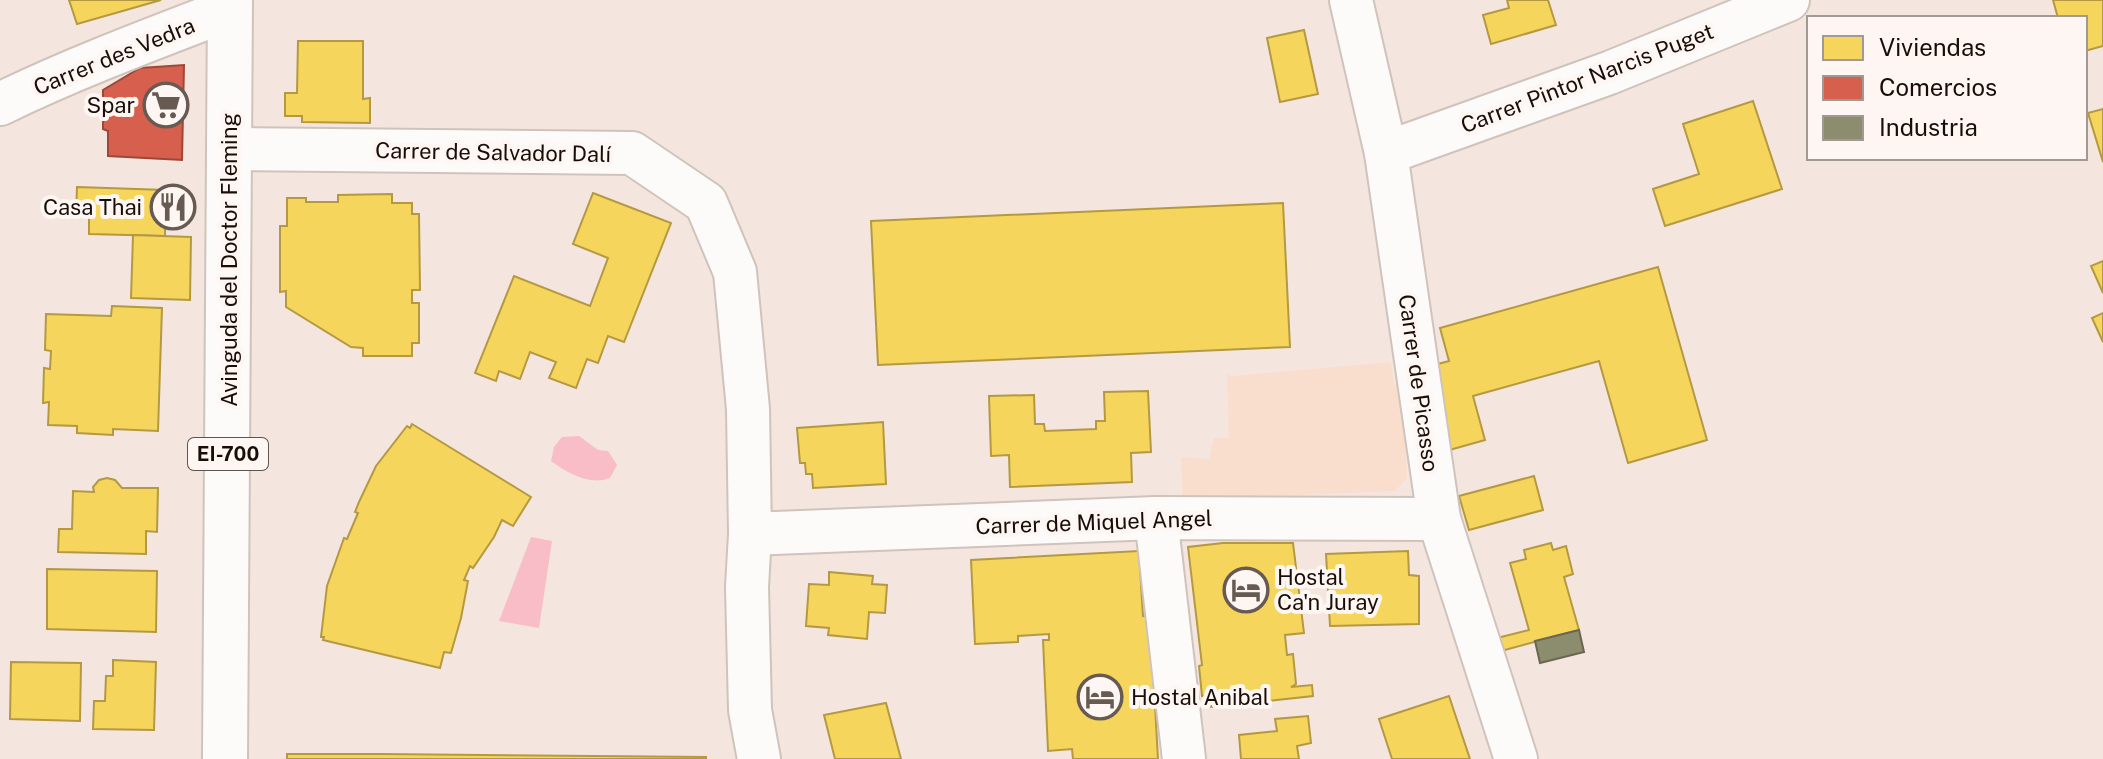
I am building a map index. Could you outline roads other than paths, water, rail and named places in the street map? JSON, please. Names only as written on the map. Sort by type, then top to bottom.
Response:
[{"type":"main road","name":"Avinguda del Doctor Fleming","points":[[225,759],[230,5]]},
{"type":"street","name":"Carrer de Picasso","points":[[1351,0],[1386,153],[1439,519],[1516,759]]},
{"type":"street","name":"Carrer Pintor Narcis Puget","points":[[1386,153],[1609,73],[1788,0]]},
{"type":"street","name":"Carrer des Vedra","points":[[0,104],[230,5]]},
{"type":"street","name":"Carrer de Salvador Dalí","points":[[229,149],[632,153],[706,203],[735,272],[748,409],[750,710],[759,759]]},
{"type":"street","name":"Carrer de Miquel Angel","points":[[750,534],[1156,518],[1439,519]]},
{"type":"street","points":[[1156,518],[1184,759]]},
{"type":"place","name":"Spar","points":[[166,105]]},
{"type":"place","name":"Casa Thai","points":[[173,207]]},
{"type":"place","name":"Hostal Ca'n Juray","points":[[1246,590]]},
{"type":"place","name":"Hostal Anibal","points":[[1100,697]]}]
